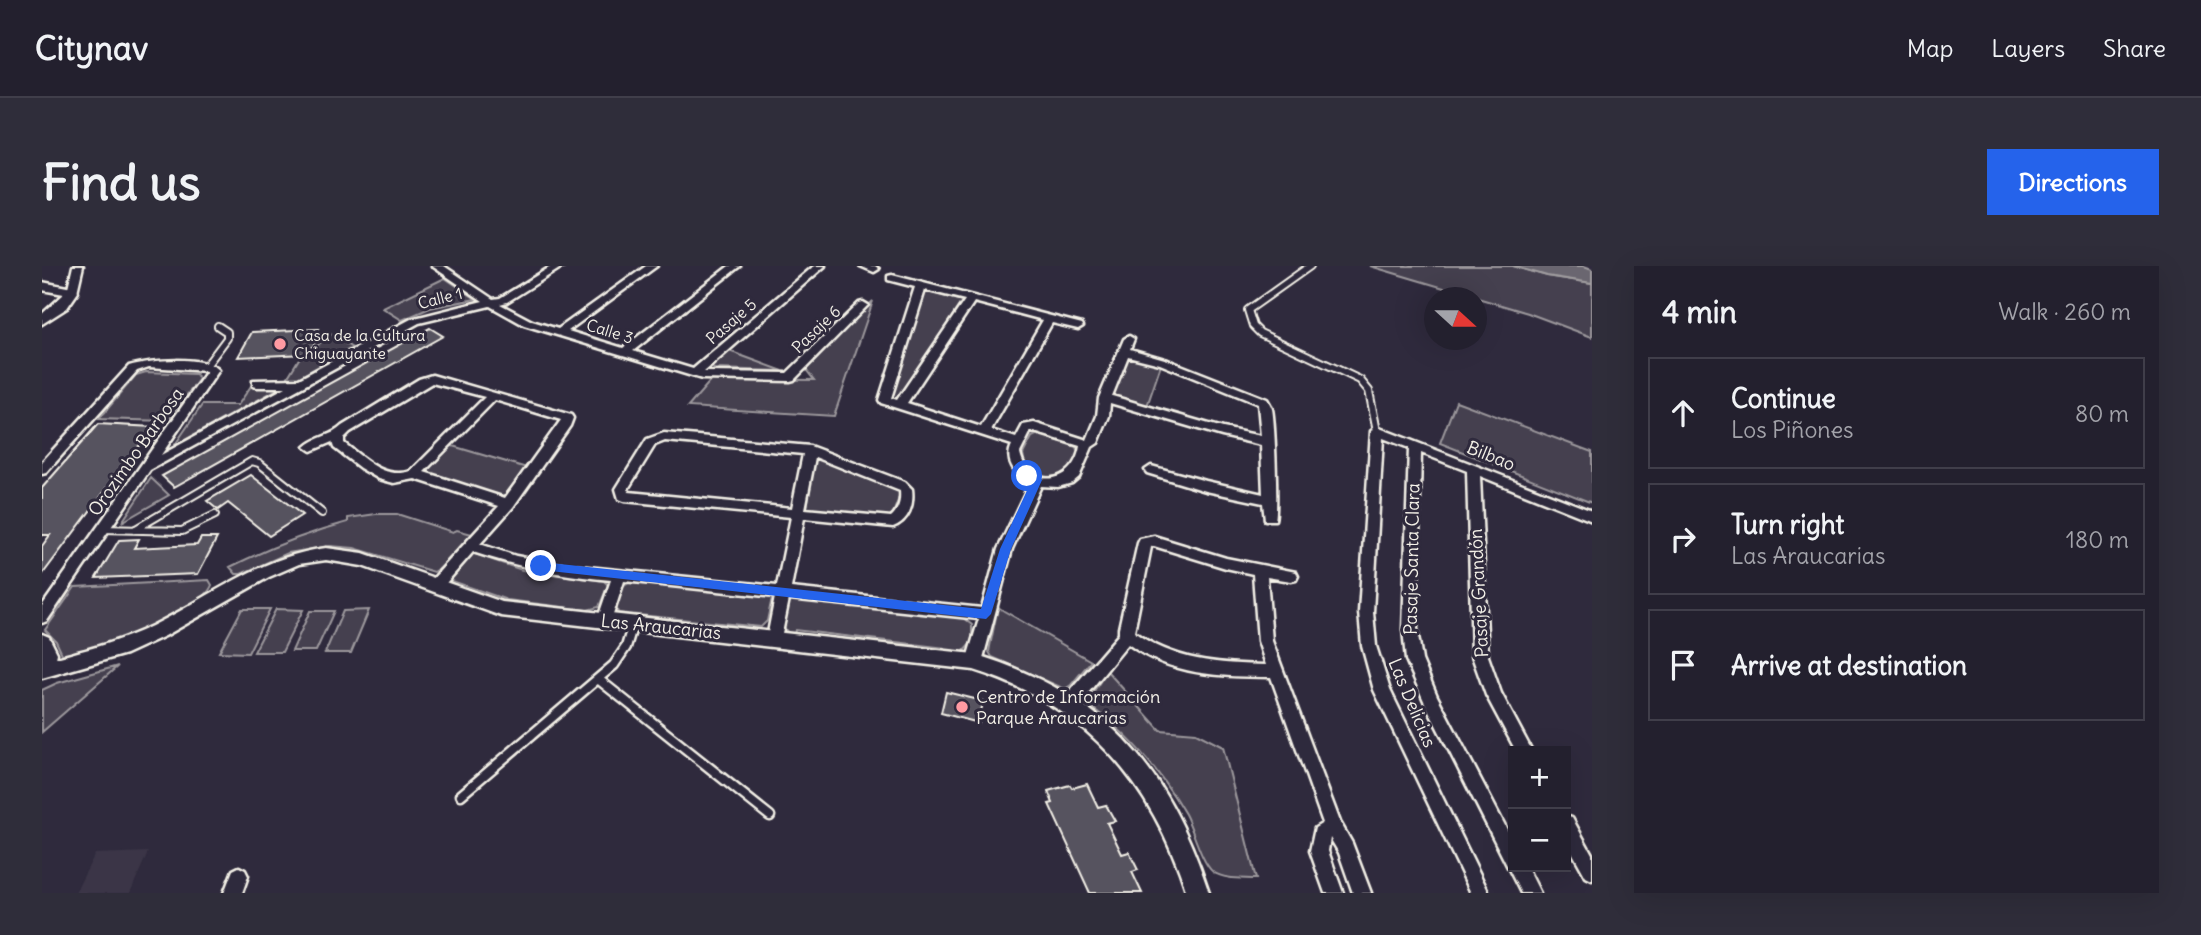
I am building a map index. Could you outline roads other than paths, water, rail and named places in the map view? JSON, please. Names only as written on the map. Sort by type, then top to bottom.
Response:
[{"type":"street","points":[[42,320],[62,305],[72,292],[78,266]]},
{"type":"street","name":"Calle 3","points":[[437,266],[520,320],[695,373],[725,377],[790,377]]},
{"type":"street","points":[[451,274],[464,266]]},
{"type":"street","name":"Calle 1","points":[[146,468],[415,321],[446,311],[493,302],[518,293],[559,266]]},
{"type":"street","points":[[560,332],[652,266]]},
{"type":"street","points":[[625,352],[735,266]]},
{"type":"street","name":"Pasaje 5","points":[[695,373],[820,266]]},
{"type":"street","points":[[892,278],[1078,326]]},
{"type":"street","points":[[921,285],[885,397],[887,402],[1019,443]]},
{"type":"street","points":[[42,286],[72,292]]},
{"type":"street","points":[[899,406],[971,299]]},
{"type":"street","name":"Pasaje 6","points":[[790,377],[863,305]]},
{"type":"street","points":[[984,432],[1049,319]]},
{"type":"street","points":[[1086,444],[1087,450],[1072,477],[1054,482],[1037,480],[1024,473],[1015,462],[1014,453],[1027,428],[1032,427],[1086,444],[1094,440],[1105,398],[1127,345],[1259,400],[1266,408],[1270,517]]},
{"type":"street","name":"Orozimbo Barbosa","points":[[42,470],[127,373],[138,366],[206,366],[213,370],[42,617]]},
{"type":"street","points":[[311,447],[326,439],[338,437],[346,429],[427,380],[441,380],[561,414],[567,421],[508,504],[435,586]]},
{"type":"street","points":[[257,383],[300,383]]},
{"type":"street","points":[[338,437],[338,444],[383,477],[403,479],[415,474],[493,395]]},
{"type":"street","points":[[1105,398],[1222,432],[1268,442]]},
{"type":"street","name":"Bilbao","points":[[1377,430],[1592,516]]},
{"type":"street","name":"Las Delicias","points":[[1377,430],[1366,612],[1369,646],[1382,690],[1480,893]]},
{"type":"street","points":[[660,437],[810,450],[900,485],[906,489],[908,495],[901,517],[893,522],[798,514],[630,498],[624,496],[622,489],[652,442],[660,437]]},
{"type":"street","name":"Pasaje Santa Clara","points":[[1415,445],[1410,629],[1414,660],[1430,698],[1508,849]]},
{"type":"street","points":[[774,638],[810,450]]},
{"type":"street","name":"Pasaje Grandón","points":[[1474,468],[1482,666],[1521,746]]},
{"type":"street","points":[[1152,470],[1206,486],[1270,500]]},
{"type":"street","points":[[415,474],[508,504]]},
{"type":"street","points":[[974,662],[1009,541],[1037,480]]},
{"type":"street","points":[[1069,704],[1127,635],[1126,628],[1143,546],[1149,541],[1291,576]]},
{"type":"street","points":[[471,546],[527,564],[986,614]]},
{"type":"street","name":"Las Araucarias","points":[[42,669],[94,657],[129,645],[253,577],[297,558],[326,554],[352,557],[501,610],[974,662],[1023,679],[1069,704],[1116,745],[1153,792],[1182,845],[1198,893]]},
{"type":"street","points":[[1260,570],[1265,640],[1333,826],[1346,849],[1362,893]]},
{"type":"street","points":[[604,621],[619,576]]},
{"type":"street","points":[[1127,635],[1156,653],[1187,665],[1221,671],[1275,671]]},
{"type":"street","points":[[42,642],[48,653],[42,669]]},
{"type":"street","points":[[1333,826],[1321,834],[1318,845],[1334,893]]},
{"type":"street","points":[[1571,833],[1592,871]]},
{"type":"street","points":[[1520,872],[1531,893]]},
{"type":"lane","points":[[1310,266],[1252,305],[1248,310],[1248,317],[1261,333],[1360,380],[1369,391],[1377,430]]},
{"type":"lane","points":[[206,366],[227,338],[227,332],[218,326]]},
{"type":"lane","points":[[134,530],[252,461],[259,463],[322,513]]},
{"type":"lane","points":[[103,529],[182,531],[215,515]]},
{"type":"lane","points":[[461,795],[598,679],[621,656],[633,624]]},
{"type":"lane","points":[[598,679],[771,816]]},
{"type":"place","name":"Casa de la Cultura Chiguayante","points":[[280,344]]},
{"type":"place","name":"Centro de Información Parque Araucarias","points":[[962,707]]}]
